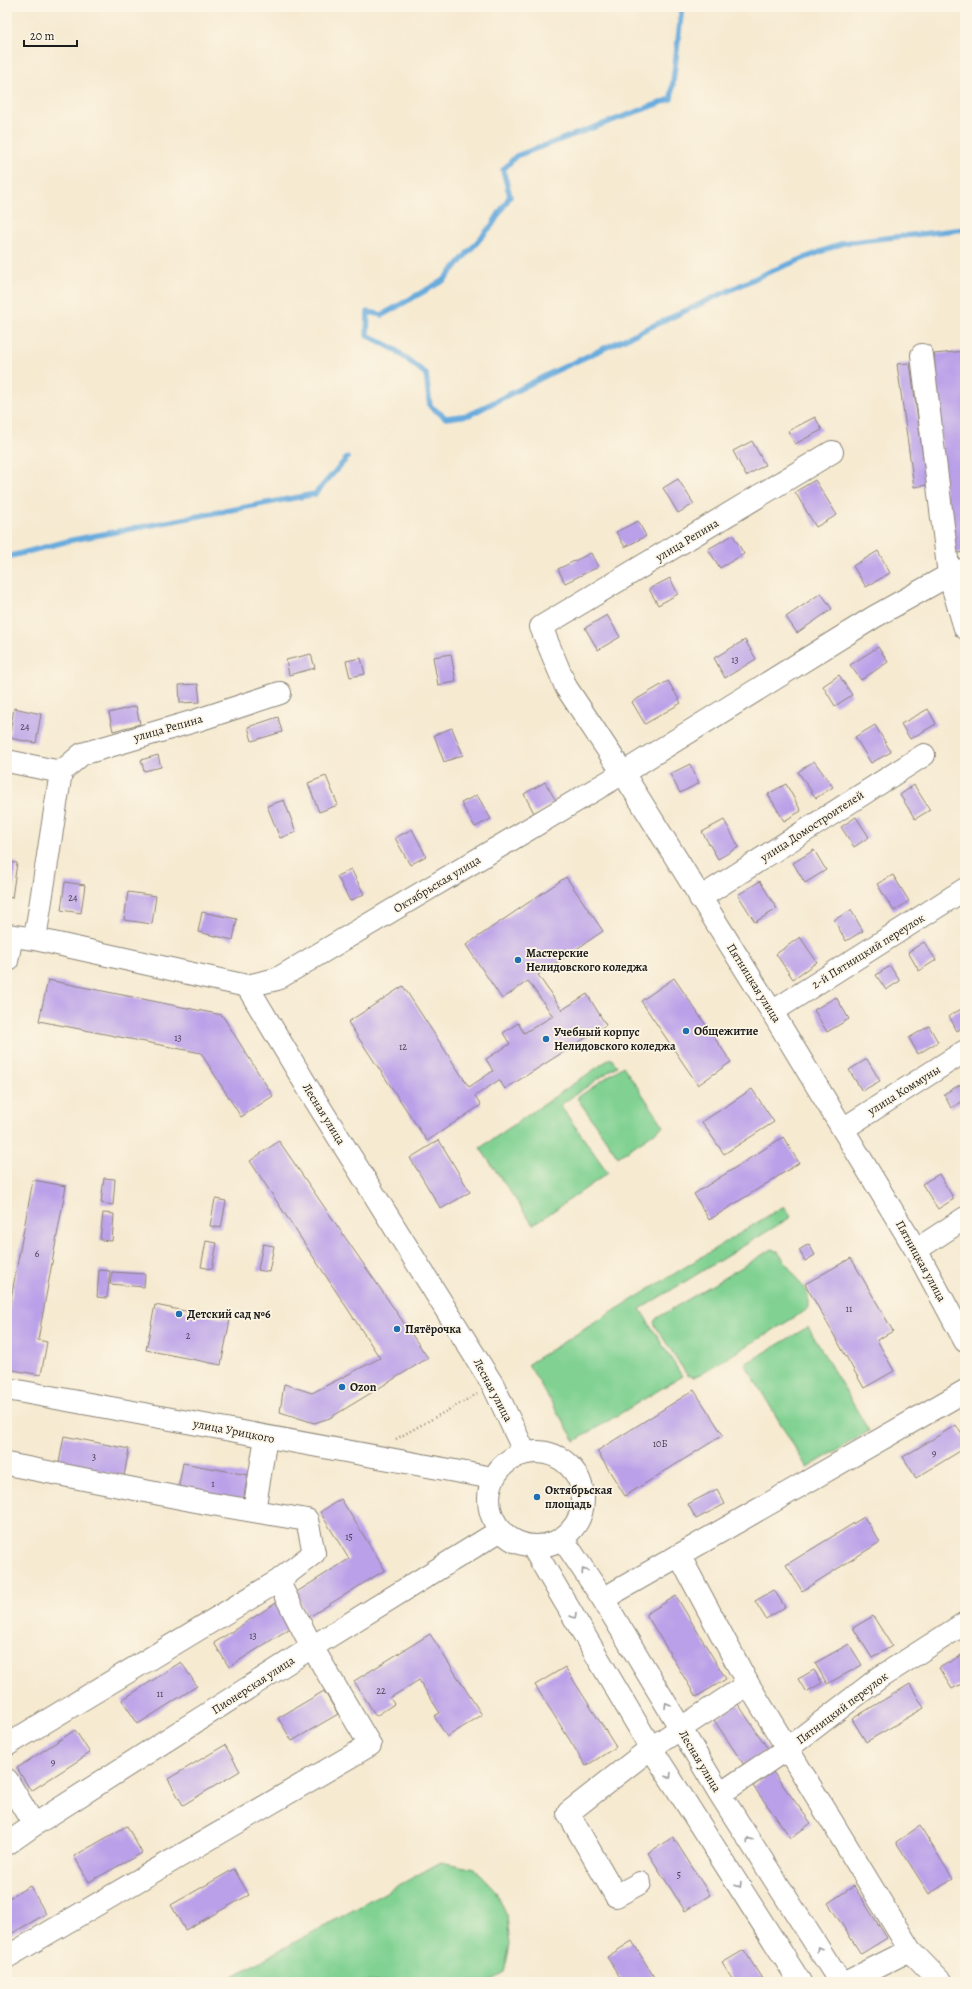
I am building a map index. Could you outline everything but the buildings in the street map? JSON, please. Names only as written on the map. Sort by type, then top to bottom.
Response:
[{"type":"street","points":[[922,355],[965,628]]},
{"type":"street","name":"улица Репина","points":[[541,627],[832,452]]},
{"type":"street","name":"Октябрьская улица","points":[[247,986],[277,979],[623,773],[874,616],[957,572]]},
{"type":"street","name":"Пятницкая улица","points":[[541,627],[566,687],[623,773],[772,1012],[916,1250],[965,1341]]},
{"type":"street","name":"улица Репина","points":[[62,772],[82,754],[198,720],[280,693]]},
{"type":"street","name":"улица Домостроителей","points":[[700,898],[924,755]]},
{"type":"street","points":[[7,761],[62,772],[34,939]]},
{"type":"street","name":"2-й Пятницкий переулок","points":[[772,1012],[965,889]]},
{"type":"street","points":[[7,961],[10,935],[247,986]]},
{"type":"street","name":"Лесная улица","points":[[247,986],[314,1098],[493,1385],[525,1453]]},
{"type":"street","name":"улица Коммуны","points":[[843,1129],[965,1051]]},
{"type":"street","points":[[916,1250],[965,1218]]},
{"type":"street","name":"улица Урицкого","points":[[7,1389],[493,1478]]},
{"type":"street","points":[[603,1599],[965,1391]]},
{"type":"street","points":[[254,1511],[266,1437]]},
{"type":"street","points":[[546,1452],[560,1458],[573,1468],[581,1482],[584,1498],[581,1514],[574,1528],[562,1538],[548,1545],[532,1546],[517,1543],[494,1522],[489,1508],[489,1492],[493,1478],[502,1466],[515,1456],[525,1453],[546,1452]]},
{"type":"street","points":[[7,1464],[307,1520],[314,1552],[278,1581],[7,1745]]},
{"type":"street","name":"Пионерская улица","points":[[7,1844],[34,1825],[312,1647],[501,1530]]},
{"type":"street","name":"Лесная улица","points":[[562,1538],[603,1599],[720,1794],[840,1982]]},
{"type":"street","points":[[532,1546],[651,1748],[800,1982]]},
{"type":"street","points":[[679,1555],[748,1684],[910,1950],[941,1982]]},
{"type":"street","points":[[7,1957],[370,1745],[312,1647],[278,1581]]},
{"type":"street","name":"Пятницкий переулок","points":[[720,1794],[788,1748],[879,1678],[965,1623]]},
{"type":"street","points":[[640,1883],[616,1896],[568,1813],[651,1748],[748,1684]]},
{"type":"street","points":[[7,1780],[34,1825]]},
{"type":"street","points":[[847,1982],[910,1950]]},
{"type":"path","points":[[393,1441],[493,1385]]},
{"type":"green space","points":[[611,1058],[617,1066],[560,1105],[608,1173],[533,1225],[480,1148]]},
{"type":"green space","points":[[623,1066],[664,1126],[618,1157],[577,1098]]},
{"type":"green space","points":[[784,1206],[791,1217],[640,1309],[682,1376],[575,1441],[528,1364]]},
{"type":"green space","points":[[772,1249],[778,1252],[808,1294],[808,1307],[805,1311],[700,1374],[694,1377],[687,1375],[654,1322],[657,1318]]},
{"type":"green space","points":[[808,1327],[869,1431],[807,1468],[745,1364]]},
{"type":"green space","points":[[441,1862],[475,1869],[495,1890],[507,1916],[510,1945],[504,1973],[488,1982],[232,1982],[233,1976]]},
{"type":"waterway","points":[[682,7],[671,99],[516,156],[503,170],[510,196],[492,225],[444,280],[382,315],[368,312],[367,335],[394,349],[426,374],[430,406],[446,418],[469,415],[551,373],[769,272],[843,243],[965,229]]},
{"type":"waterway","points":[[7,557],[72,540],[315,494],[347,458]]},
{"type":"place","name":"Мастерские Нелидовского коледжа","points":[[518,960]]},
{"type":"place","name":"Общежитие","points":[[686,1031]]},
{"type":"place","name":"Учебный корпус Нелидовского коледжа","points":[[546,1039]]},
{"type":"place","name":"Детский сад №6","points":[[179,1314]]},
{"type":"place","name":"Пятёрочка","points":[[397,1329]]},
{"type":"place","name":"Ozon","points":[[342,1387]]},
{"type":"place","name":"Октябрьская площадь","points":[[537,1497]]}]
